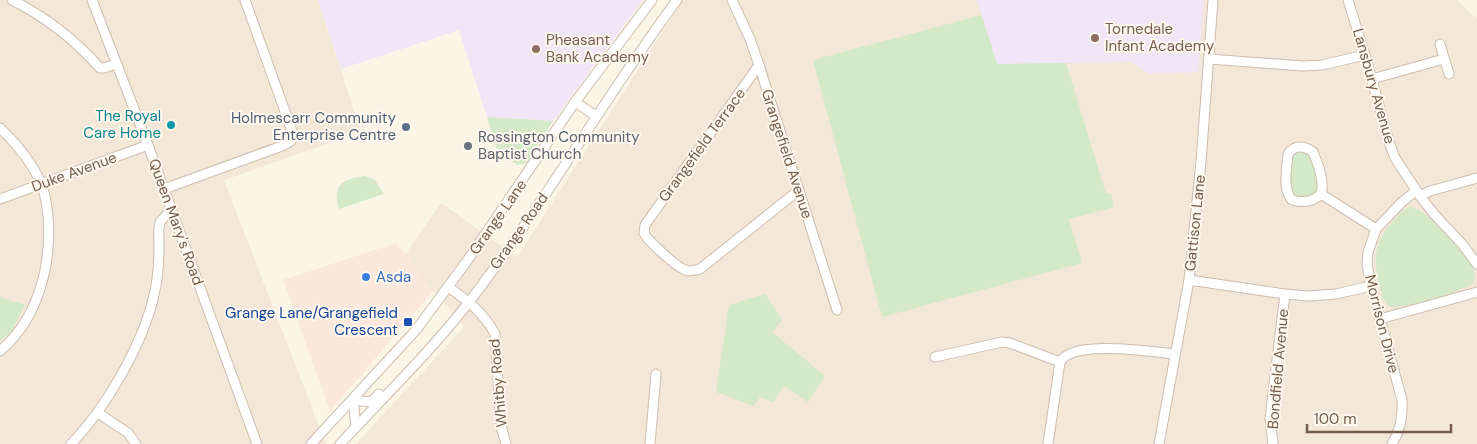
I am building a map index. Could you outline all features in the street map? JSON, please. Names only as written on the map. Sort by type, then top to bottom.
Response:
[{"type":"street","points":[[12,0],[66,34],[100,68],[116,64]]},
{"type":"street","name":"Queen Mary's Road","points":[[92,0],[172,210],[257,444]]},
{"type":"street","points":[[164,189],[292,142],[292,132],[245,0]]},
{"type":"street","name":"Grange Lane","points":[[311,444],[416,330],[526,176],[575,102],[652,0]]},
{"type":"street","name":"Grange Road","points":[[340,444],[405,376],[469,302],[525,225],[596,116],[677,0]]},
{"type":"street","name":"Grangefield Avenue","points":[[732,0],[750,39],[759,65],[838,310]]},
{"type":"street","name":"Gattison Lane","points":[[1159,444],[1189,280],[1213,0]]},
{"type":"street","name":"Lansbury Avenue","points":[[1348,0],[1366,55],[1395,158],[1418,194],[1477,264]]},
{"type":"street","points":[[1440,44],[1449,74]]},
{"type":"street","points":[[1209,59],[1303,66],[1322,65],[1366,55]]},
{"type":"street","points":[[1372,79],[1444,59]]},
{"type":"street","name":"Grangefield Terrace","points":[[759,65],[645,225],[644,233],[647,238],[679,266],[693,271],[700,269],[799,190]]},
{"type":"street","points":[[575,102],[596,116]]},
{"type":"street","points":[[0,128],[27,161],[41,184],[47,207],[49,226],[48,254],[42,285],[30,313],[18,334],[0,351]]},
{"type":"street","name":"Duke Avenue","points":[[0,199],[148,146]]},
{"type":"street","points":[[1295,147],[1303,147],[1313,152],[1322,182],[1323,189],[1321,194],[1314,199],[1299,202],[1292,200],[1287,195],[1288,154],[1295,147]]},
{"type":"street","name":"Morrison Drive","points":[[1392,444],[1398,432],[1402,400],[1371,286],[1368,252],[1376,228],[1402,202],[1418,194],[1477,178]]},
{"type":"street","points":[[1321,194],[1376,228]]},
{"type":"street","points":[[71,444],[98,413],[122,372],[147,318],[154,294],[157,272],[160,222],[172,210]]},
{"type":"street","points":[[1189,280],[1284,294],[1322,296],[1371,286]]},
{"type":"street","points":[[448,287],[469,302]]},
{"type":"street","points":[[1380,319],[1477,292]]},
{"type":"street","name":"Bondfield Avenue","points":[[1273,444],[1270,418],[1284,294]]},
{"type":"street","name":"Whitby Road","points":[[469,302],[490,324],[495,334],[501,426],[506,444]]},
{"type":"street","points":[[935,357],[1002,342],[1010,343],[1060,362]]},
{"type":"street","points":[[1048,444],[1062,358],[1068,354],[1100,348],[1176,354]]},
{"type":"street","points":[[650,444],[656,374]]},
{"type":"street","points":[[356,426],[353,400],[371,402],[389,383],[405,376]]},
{"type":"street","points":[[98,413],[128,433],[136,444]]},
{"type":"shaded area","points":[[0,0],[318,0],[361,132],[224,180],[326,444],[0,444]]},
{"type":"shaded area","name":"Pheasant Bank Academy","points":[[318,0],[643,0],[553,121],[487,117],[459,30],[341,69]]},
{"type":"shaded area","points":[[683,0],[1457,0],[1477,19],[1477,444],[356,444],[464,327],[405,255],[441,203],[517,257]]},
{"type":"shaded area","name":"Tornedale Infant Academy","points":[[977,0],[1204,0],[1198,72],[1148,74],[1132,62],[997,64]]},
{"type":"shaded area","points":[[396,243],[434,290],[330,411],[283,280]]},
{"type":"green space","points":[[982,15],[997,64],[1066,63],[1106,194],[1111,193],[1114,207],[1069,219],[1082,263],[882,317],[813,60]]},
{"type":"green space","points":[[487,117],[553,121],[527,163],[517,165],[497,151]]},
{"type":"green space","points":[[1291,150],[1313,152],[1321,194],[1299,202],[1286,188]]},
{"type":"green space","points":[[365,176],[375,180],[384,194],[339,209],[337,194],[341,185],[350,179]]},
{"type":"green space","points":[[1411,207],[1437,224],[1464,253],[1474,270],[1474,282],[1457,290],[1457,292],[1410,305],[1394,307],[1386,304],[1382,295],[1377,278],[1377,250],[1383,234],[1389,226],[1406,208]]},
{"type":"green space","points":[[765,294],[782,320],[772,332],[825,376],[808,402],[784,386],[773,402],[760,397],[754,406],[716,392],[729,305]]},
{"type":"green space","points":[[0,297],[25,305],[12,331],[0,341]]},
{"type":"place","name":"Tornedale Infant Academy","points":[[1095,38]]},
{"type":"place","name":"Pheasant Bank Academy","points":[[536,49]]},
{"type":"place","name":"The Royal Care Home","points":[[171,125]]},
{"type":"place","name":"Holmescarr Community Enterprise Centre","points":[[406,127]]},
{"type":"place","name":"Rossington Community Baptist Church","points":[[468,146]]},
{"type":"place","name":"Asda","points":[[366,277]]},
{"type":"place","name":"Grange Lane/Grangefield Crescent","points":[[408,322]]}]
